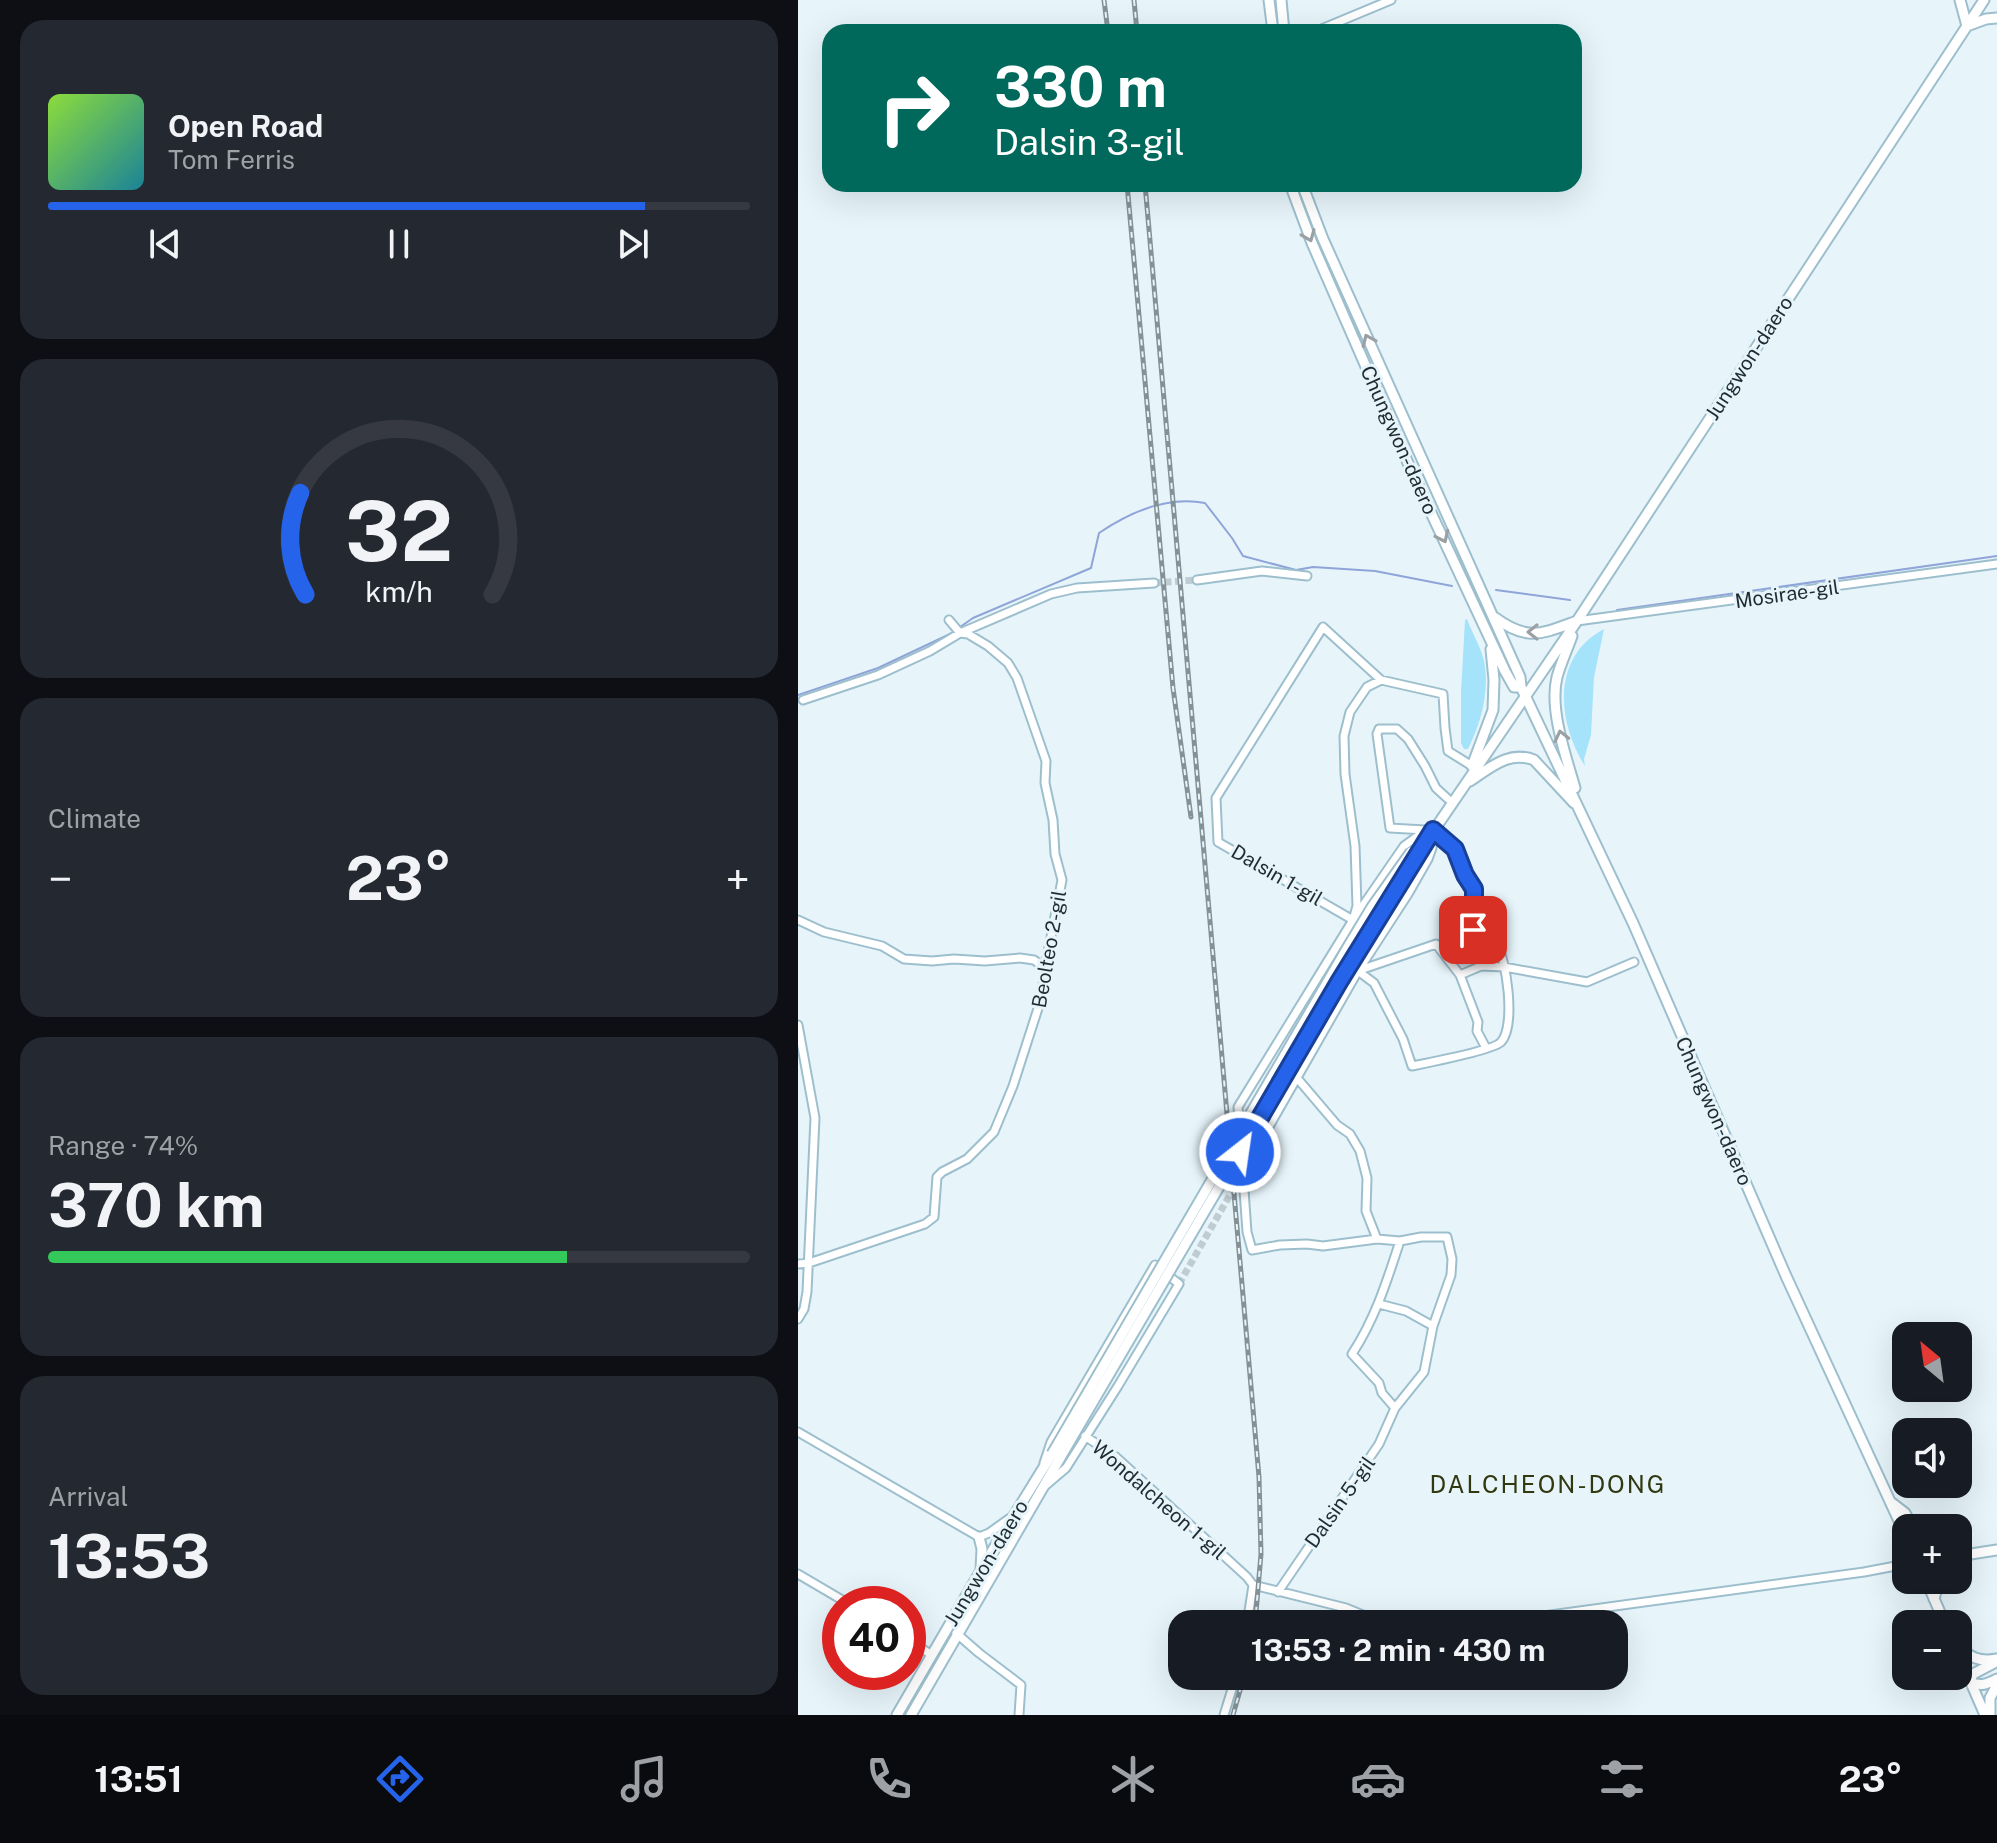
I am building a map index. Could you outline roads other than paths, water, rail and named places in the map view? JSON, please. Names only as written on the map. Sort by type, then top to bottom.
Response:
[{"type":"street","points":[[1269,0],[1272,24]]},
{"type":"street","points":[[1281,0],[1283,24]]},
{"type":"street","points":[[1333,24],[1391,0]]},
{"type":"street","points":[[1960,0],[1967,26],[1997,18]]},
{"type":"street","name":"Jungwon-daero","points":[[911,1715],[1042,1489],[1056,1456],[1414,853],[1448,799],[1506,717],[1526,697],[1577,621],[1984,0]]},
{"type":"street","name":"Chungwon-daero","points":[[1293,192],[1312,243],[1411,470],[1490,641],[1514,687],[1521,687]]},
{"type":"street","name":"Chungwon-daero","points":[[1305,192],[1335,268],[1521,680],[1521,687],[1633,923],[1786,1276],[1896,1514]]},
{"type":"street","name":"Mosirae-gil","points":[[1577,621],[1997,564]]},
{"type":"street","points":[[1197,580],[1262,571],[1307,576]]},
{"type":"street","points":[[803,700],[878,675],[960,633],[1051,594],[1077,588],[1154,583]]},
{"type":"street","points":[[1491,615],[1519,632],[1531,634],[1544,633],[1577,621]]},
{"type":"street","points":[[949,620],[960,633]]},
{"type":"street","points":[[1577,621],[1556,680],[1556,705],[1581,811]]},
{"type":"street","name":"Dalsin 1-gil","points":[[1381,680],[1367,687],[1357,700],[1350,712],[1344,736],[1345,774],[1356,861],[1357,906],[1353,920],[1218,842],[1216,798],[1323,627],[1381,680],[1443,694],[1448,751],[1472,766]]},
{"type":"street","name":"Beolteo 2-gil","points":[[798,1264],[925,1224],[934,1217],[937,1177],[967,1159],[994,1132],[1037,1017],[1062,880],[1055,854],[1053,820],[1045,783],[1046,761],[1017,678],[1008,663],[988,646],[968,634],[960,633]]},
{"type":"street","points":[[1472,766],[1493,710],[1490,641]]},
{"type":"street","name":"Jungwon-daero","points":[[1429,830],[1510,722],[1512,714]]},
{"type":"street","points":[[1358,971],[1374,983],[1403,1039],[1412,1066],[1499,1045],[1503,1040],[1510,1004],[1497,943],[1491,936],[1473,930],[1474,889],[1455,849],[1429,830],[1390,828],[1377,734],[1379,729],[1397,729],[1408,739],[1436,788],[1448,799]]},
{"type":"street","points":[[1464,785],[1503,760],[1526,757],[1534,760],[1581,811]]},
{"type":"street","points":[[1243,1172],[1238,1107],[1353,920],[1404,846],[1429,830]]},
{"type":"street","points":[[1243,1172],[1358,971],[1428,859],[1432,848],[1429,830]]},
{"type":"street","points":[[798,920],[824,932],[882,946],[904,959],[985,961],[1020,958],[1034,960],[1045,968]]},
{"type":"street","points":[[1358,971],[1436,944],[1460,975],[1478,1022],[1477,1031],[1486,1048]]},
{"type":"street","points":[[1460,975],[1481,966],[1504,967],[1587,982],[1634,962]]},
{"type":"street","points":[[798,1025],[815,1118],[809,1263],[804,1309],[798,1319]]},
{"type":"street","points":[[1297,1078],[1337,1125],[1350,1134],[1360,1151],[1367,1178],[1366,1211],[1377,1239]]},
{"type":"street","name":"Dalsin 5-gil","points":[[1243,1172],[1247,1232],[1252,1250],[1280,1245],[1323,1246],[1377,1239],[1400,1241],[1447,1237],[1452,1259],[1451,1275],[1433,1326],[1424,1372],[1395,1408],[1379,1444],[1278,1592]]},
{"type":"street","points":[[1395,1408],[1382,1393],[1379,1383],[1352,1354],[1379,1304],[1400,1241]]},
{"type":"street","points":[[1040,1474],[1051,1442],[1155,1265],[1179,1284],[1085,1436]]},
{"type":"street","points":[[1379,1304],[1406,1311],[1433,1326]]},
{"type":"street","points":[[798,1432],[979,1537],[981,1572]]},
{"type":"street","name":"Wondalcheon 1-gil","points":[[1042,1489],[1066,1468],[1085,1436],[1116,1457],[1253,1585]]},
{"type":"street","name":"Jungwon-daero","points":[[897,1715],[1040,1474],[1056,1456]]},
{"type":"street","points":[[1890,1502],[1906,1514]]},
{"type":"street","points":[[979,1537],[1015,1515]]},
{"type":"street","points":[[1972,1554],[1997,1550]]},
{"type":"street","points":[[1586,1610],[1892,1567]]},
{"type":"street","points":[[798,1574],[822,1588]]},
{"type":"street","points":[[1249,1610],[1253,1585],[1351,1610]]},
{"type":"street","points":[[1932,1594],[1939,1610]]},
{"type":"street","points":[[1934,1599],[1935,1594]]},
{"type":"street","points":[[948,1626],[1021,1685],[1019,1715]]},
{"type":"street","points":[[926,1651],[932,1655]]},
{"type":"street","points":[[1972,1657],[1982,1661],[1997,1660]]},
{"type":"street","points":[[1972,1677],[1997,1660]]},
{"type":"street","points":[[1972,1683],[1984,1685],[1997,1679]]},
{"type":"street","points":[[1988,1715],[1990,1698],[1997,1685]]},
{"type":"street","points":[[1972,1686],[1988,1715]]},
{"type":"street","points":[[1224,1715],[1232,1690]]},
{"type":"waterway","points":[[798,695],[878,668],[950,634],[973,618],[1091,568],[1099,533],[1136,512],[1163,504],[1205,503],[1243,556],[1296,570],[1313,567],[1375,571],[1452,586]]},
{"type":"waterway","points":[[1617,610],[1997,556]]},
{"type":"waterway","points":[[1496,590],[1570,600]]},
{"type":"tunnel","points":[[1154,583],[1197,580]]},
{"type":"tunnel","points":[[1179,1284],[1243,1172]]},
{"type":"railway","points":[[1104,0],[1107,24]]},
{"type":"railway","points":[[1134,0],[1136,24]]},
{"type":"railway","points":[[1128,192],[1173,688],[1191,817]]},
{"type":"railway","points":[[1146,192],[1259,1477],[1261,1554],[1256,1610]]},
{"type":"railway","points":[[1233,1715],[1240,1690]]},
{"type":"district","name":"DALCHEON-DONG","points":[[1548,1484]]}]
